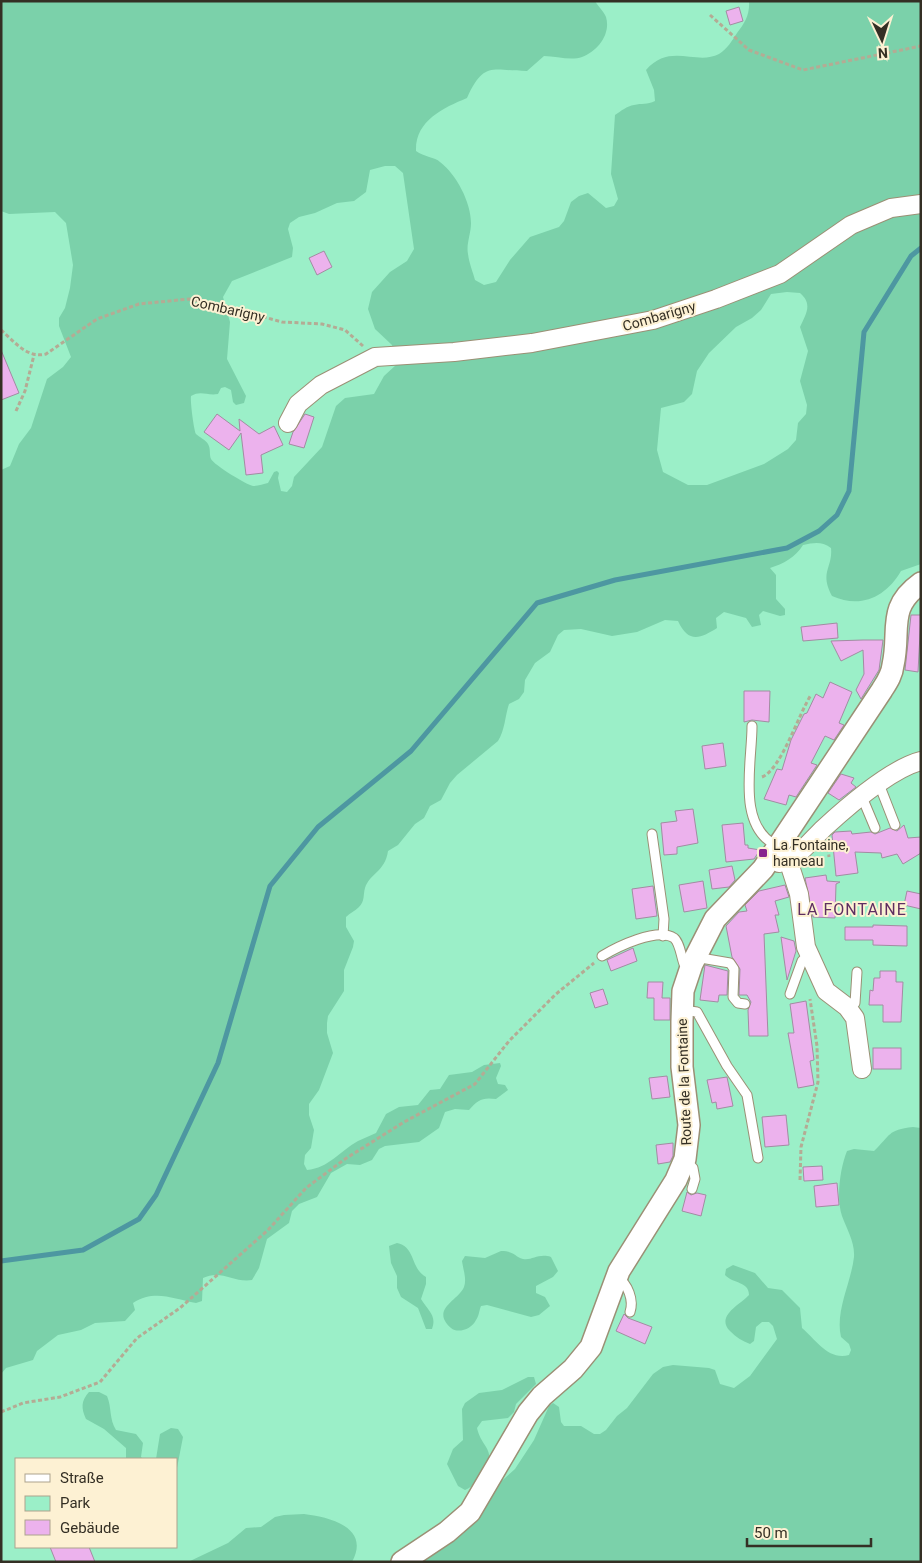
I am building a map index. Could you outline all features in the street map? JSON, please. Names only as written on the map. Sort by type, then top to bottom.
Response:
[{"type":"street","name":"Combarigny","points":[[288,423],[298,404],[320,385],[375,357],[454,352],[532,343],[653,320],[716,299],[780,274],[851,226],[891,208],[921,204]]},
{"type":"street","name":"Route de la Fontaine","points":[[402,1562],[447,1532],[470,1512],[528,1413],[542,1396],[583,1359],[596,1337],[616,1277],[676,1180],[685,1160],[689,1125],[682,1066],[682,1010],[685,983],[693,962],[715,919],[779,855],[889,678],[894,663],[896,620],[899,607],[906,595],[921,583]]},
{"type":"street","points":[[862,1069],[856,1025],[849,1010],[826,991],[806,947],[798,894],[779,855],[900,768],[921,761]]},
{"type":"lane","points":[[752,726],[751,805],[754,823],[760,834],[779,855]]},
{"type":"lane","points":[[879,784],[895,825]]},
{"type":"lane","points":[[862,797],[875,828]]},
{"type":"lane","points":[[652,834],[664,919],[663,936]]},
{"type":"lane","points":[[602,956],[636,940],[663,936],[674,938],[678,942],[684,964],[693,962],[730,963],[734,969],[733,996],[738,1003],[745,1004]]},
{"type":"lane","points":[[790,994],[802,961],[805,958]]},
{"type":"lane","points":[[849,1010],[856,1003],[857,972]]},
{"type":"lane","points":[[682,1010],[697,1012],[726,1066],[747,1095],[758,1158]]},
{"type":"lane","points":[[685,1160],[693,1168],[695,1179],[692,1189]]},
{"type":"lane","points":[[616,1277],[621,1279],[632,1298],[630,1312]]},
{"type":"path","points":[[710,15],[749,50],[803,70],[921,46]]},
{"type":"path","name":"Combarigny","points":[[34,355],[46,354],[97,319],[139,304],[189,299],[221,305],[282,322],[322,324],[345,330],[375,357]]},
{"type":"path","points":[[1,330],[21,348],[34,355],[25,391],[16,411]]},
{"type":"path","points":[[751,805],[761,778],[768,774],[779,759],[811,695]]},
{"type":"path","points":[[1,1412],[23,1403],[60,1397],[100,1382],[137,1338],[180,1308],[268,1230],[306,1188],[345,1159],[404,1122],[475,1084],[516,1034],[556,994],[602,956]]},
{"type":"path","points":[[800,1180],[801,1147],[818,1082],[817,1046],[809,989]]},
{"type":"green space","points":[[1,1],[921,1],[921,1562],[1,1562]]},
{"type":"green space","points":[[1,1],[595,1],[606,17],[607,30],[602,41],[593,51],[578,58],[544,56],[527,71],[491,70],[484,73],[473,86],[467,98],[440,111],[420,131],[416,151],[438,160],[452,174],[462,189],[471,223],[468,246],[469,257],[475,280],[484,285],[496,282],[510,260],[530,237],[559,227],[564,221],[571,202],[579,196],[588,193],[606,208],[614,206],[618,199],[611,174],[615,115],[629,106],[655,101],[654,90],[646,70],[655,62],[664,57],[683,56],[701,58],[719,54],[729,45],[745,22],[749,10],[749,1],[921,1],[921,564],[901,571],[888,588],[872,598],[863,601],[843,600],[832,596],[828,588],[826,576],[831,548],[821,543],[803,545],[789,560],[770,568],[776,575],[776,599],[785,609],[785,615],[780,616],[763,611],[759,615],[761,625],[752,627],[746,618],[724,612],[716,618],[717,628],[705,635],[695,637],[686,633],[678,621],[665,620],[637,632],[612,636],[581,629],[564,630],[558,635],[550,652],[535,663],[525,680],[524,692],[519,699],[509,704],[504,728],[498,741],[457,775],[450,783],[441,800],[430,806],[424,818],[415,824],[398,845],[388,851],[384,864],[367,883],[361,905],[346,917],[346,927],[354,941],[353,947],[344,970],[344,991],[328,1016],[327,1033],[333,1053],[319,1090],[309,1104],[309,1115],[314,1130],[311,1148],[305,1155],[304,1164],[307,1170],[315,1169],[328,1163],[358,1141],[376,1133],[386,1114],[399,1107],[418,1105],[430,1090],[440,1089],[449,1075],[472,1072],[484,1065],[500,1063],[501,1066],[496,1078],[498,1084],[505,1085],[508,1090],[496,1099],[487,1098],[481,1100],[469,1110],[455,1109],[445,1112],[439,1128],[419,1142],[385,1146],[379,1149],[372,1160],[360,1165],[347,1164],[331,1173],[317,1197],[299,1204],[292,1211],[289,1223],[267,1239],[259,1268],[252,1280],[239,1280],[222,1275],[203,1278],[202,1301],[196,1303],[164,1296],[141,1299],[133,1303],[135,1310],[125,1321],[95,1323],[81,1330],[58,1335],[37,1351],[33,1360],[6,1368],[1,1374],[1,470],[10,466],[19,444],[31,428],[47,379],[63,367],[71,357],[59,326],[59,318],[65,308],[73,265],[66,223],[55,212],[9,214],[1,211]],"holes":[[[385,166],[395,166],[403,173],[414,249],[407,261],[390,272],[372,292],[368,309],[375,329],[392,345],[396,365],[384,376],[374,394],[345,398],[336,406],[322,447],[294,477],[292,486],[287,492],[281,491],[278,478],[279,473],[277,471],[274,472],[268,483],[255,486],[250,485],[213,462],[208,444],[196,434],[192,416],[191,396],[195,394],[218,394],[221,388],[225,387],[231,390],[233,402],[236,405],[244,403],[246,396],[227,359],[230,322],[223,297],[232,281],[292,257],[293,248],[288,229],[290,223],[299,217],[315,213],[337,203],[354,201],[366,192],[370,170]],[[800,293],[807,305],[800,327],[808,351],[800,381],[807,405],[806,414],[798,423],[796,440],[788,449],[764,464],[707,485],[688,485],[663,472],[657,450],[661,408],[684,402],[692,394],[697,371],[709,353],[736,327],[752,318],[761,310],[771,294]]]},
{"type":"green space","points":[[913,1127],[921,1128],[921,1562],[417,1562],[459,1536],[472,1525],[495,1487],[515,1469],[534,1440],[549,1406],[553,1403],[559,1407],[561,1422],[564,1426],[581,1426],[594,1434],[600,1434],[627,1408],[653,1374],[663,1367],[673,1365],[709,1368],[715,1370],[720,1384],[734,1388],[750,1376],[777,1339],[773,1326],[769,1322],[762,1322],[756,1327],[754,1341],[750,1344],[737,1337],[726,1326],[727,1315],[749,1295],[744,1285],[725,1275],[726,1269],[733,1265],[755,1273],[768,1288],[782,1290],[800,1308],[802,1328],[823,1348],[835,1355],[849,1355],[851,1350],[849,1344],[841,1337],[840,1327],[842,1307],[854,1257],[852,1241],[842,1216],[839,1201],[841,1175],[845,1158],[847,1151],[854,1149],[874,1151],[894,1132]]},
{"type":"green space","points":[[397,1243],[407,1249],[417,1268],[426,1277],[426,1284],[421,1299],[433,1317],[432,1329],[426,1329],[418,1308],[401,1297],[397,1288],[397,1276],[391,1263],[389,1246]]},
{"type":"green space","points":[[501,1251],[511,1253],[523,1259],[542,1256],[551,1257],[558,1271],[553,1277],[536,1286],[536,1293],[545,1297],[550,1306],[539,1315],[531,1317],[487,1305],[481,1306],[477,1318],[471,1326],[457,1331],[454,1330],[445,1321],[443,1316],[444,1310],[464,1287],[465,1277],[462,1261],[465,1256],[485,1258]]},
{"type":"green space","points":[[528,1377],[534,1377],[536,1384],[516,1404],[514,1412],[508,1418],[482,1421],[477,1428],[489,1452],[490,1458],[487,1473],[465,1490],[458,1486],[447,1464],[453,1449],[463,1440],[462,1409],[465,1403],[479,1393],[502,1390]]},
{"type":"green space","points":[[89,1392],[99,1392],[107,1396],[112,1422],[116,1430],[136,1434],[143,1443],[142,1458],[126,1458],[126,1448],[104,1429],[86,1419],[83,1411],[84,1398]]},
{"type":"green space","points":[[171,1428],[178,1429],[183,1437],[178,1463],[178,1458],[156,1458],[160,1434]]},
{"type":"green space","points":[[304,1514],[335,1521],[352,1532],[356,1540],[356,1550],[352,1562],[188,1562],[228,1543],[246,1528],[261,1527],[275,1517]]},
{"type":"building","points":[[739,7],[743,21],[730,25],[726,11]]},
{"type":"building","points":[[324,251],[332,267],[317,275],[309,258]]},
{"type":"building","points":[[1,350],[19,393],[1,400]]},
{"type":"building","points":[[217,414],[240,431],[239,419],[259,434],[274,426],[283,445],[261,455],[263,473],[246,475],[241,433],[229,450],[204,432]]},
{"type":"building","points":[[305,414],[314,417],[304,448],[289,444],[293,432]]},
{"type":"building","points":[[911,615],[921,615],[918,672],[905,670]]},
{"type":"building","points":[[837,623],[838,638],[803,641],[801,627]]},
{"type":"building","points":[[883,640],[879,670],[861,699],[856,690],[864,674],[863,650],[841,661],[831,641]]},
{"type":"building","points":[[830,682],[852,692],[839,723],[844,725],[834,740],[825,736],[811,763],[817,765],[796,797],[789,795],[786,805],[764,799],[777,769],[782,770],[791,740],[804,714],[807,713],[816,694],[823,698]]},
{"type":"building","points":[[744,691],[770,691],[769,722],[752,720],[744,722]]},
{"type":"building","points":[[723,743],[726,766],[705,769],[702,746]]},
{"type":"building","points":[[841,774],[854,778],[851,783],[856,787],[839,800],[828,793]]},
{"type":"building","points":[[693,809],[698,843],[677,847],[677,854],[664,855],[661,823],[677,821],[675,811]]},
{"type":"building","points":[[743,823],[745,845],[748,845],[748,848],[760,850],[754,859],[726,862],[722,825]]},
{"type":"building","points":[[904,825],[908,838],[921,837],[921,853],[903,864],[897,854],[882,858],[881,853],[855,852],[858,873],[836,876],[832,835],[835,832],[851,831],[852,834],[871,832],[875,834],[890,828],[897,831]]},
{"type":"building","points":[[732,866],[735,880],[729,887],[712,889],[709,870]]},
{"type":"building","points":[[826,875],[827,881],[840,882],[836,884],[835,918],[813,917],[805,878]]},
{"type":"building","points":[[703,881],[707,908],[684,912],[679,885]]},
{"type":"building","points":[[785,885],[789,897],[775,901],[779,915],[775,915],[779,932],[764,934],[768,1036],[749,1036],[748,1010],[751,1002],[747,995],[739,995],[740,969],[732,957],[726,926],[739,912],[747,911],[745,905],[759,891]]},
{"type":"building","points":[[653,886],[657,916],[636,919],[632,889]]},
{"type":"building","points":[[907,891],[921,894],[921,909],[904,905]]},
{"type":"building","points":[[873,925],[907,926],[907,946],[873,945],[873,940],[845,940],[845,927],[873,927]]},
{"type":"building","points":[[781,937],[794,941],[796,951],[787,980]]},
{"type":"building","points":[[633,948],[637,961],[611,971],[607,960]]},
{"type":"building","points":[[705,965],[728,971],[727,995],[719,995],[718,1002],[700,1000]]},
{"type":"building","points":[[880,971],[896,971],[896,982],[903,982],[901,1022],[883,1022],[883,1005],[869,1005],[870,990],[873,991],[874,978],[880,978]]},
{"type":"building","points":[[648,982],[663,982],[662,998],[670,998],[670,1020],[654,1020],[654,998],[647,998]]},
{"type":"building","points":[[603,989],[608,1004],[595,1008],[590,993]]},
{"type":"building","points":[[806,1001],[814,1060],[810,1061],[814,1085],[798,1088],[788,1033],[794,1033],[790,1004]]},
{"type":"building","points":[[873,1048],[901,1048],[901,1069],[873,1069]]},
{"type":"building","points":[[667,1076],[670,1097],[652,1099],[649,1078]]},
{"type":"building","points":[[727,1077],[733,1106],[717,1109],[716,1102],[712,1103],[707,1080]]},
{"type":"building","points":[[786,1115],[789,1145],[765,1147],[762,1117]]},
{"type":"building","points":[[673,1143],[673,1156],[670,1162],[658,1164],[656,1145]]},
{"type":"building","points":[[822,1166],[823,1180],[804,1181],[803,1167]]},
{"type":"building","points":[[837,1183],[839,1205],[816,1207],[814,1186]]},
{"type":"building","points":[[687,1192],[691,1195],[697,1193],[706,1195],[701,1216],[682,1211]]},
{"type":"building","points":[[624,1314],[628,1318],[652,1327],[645,1344],[616,1331]]},
{"type":"building","points":[[50,1548],[89,1548],[95,1562],[56,1562]]},
{"type":"waterway","points":[[1,1261],[83,1250],[139,1219],[156,1195],[218,1063],[270,886],[318,827],[411,751],[537,603],[615,580],[787,548],[819,531],[837,515],[849,491],[864,332],[911,256],[921,248]]},
{"type":"place","name":"La Fontaine, hameau","points":[[763,853]]},
{"type":"district","name":"LA FONTAINE","points":[[852,909]]}]
